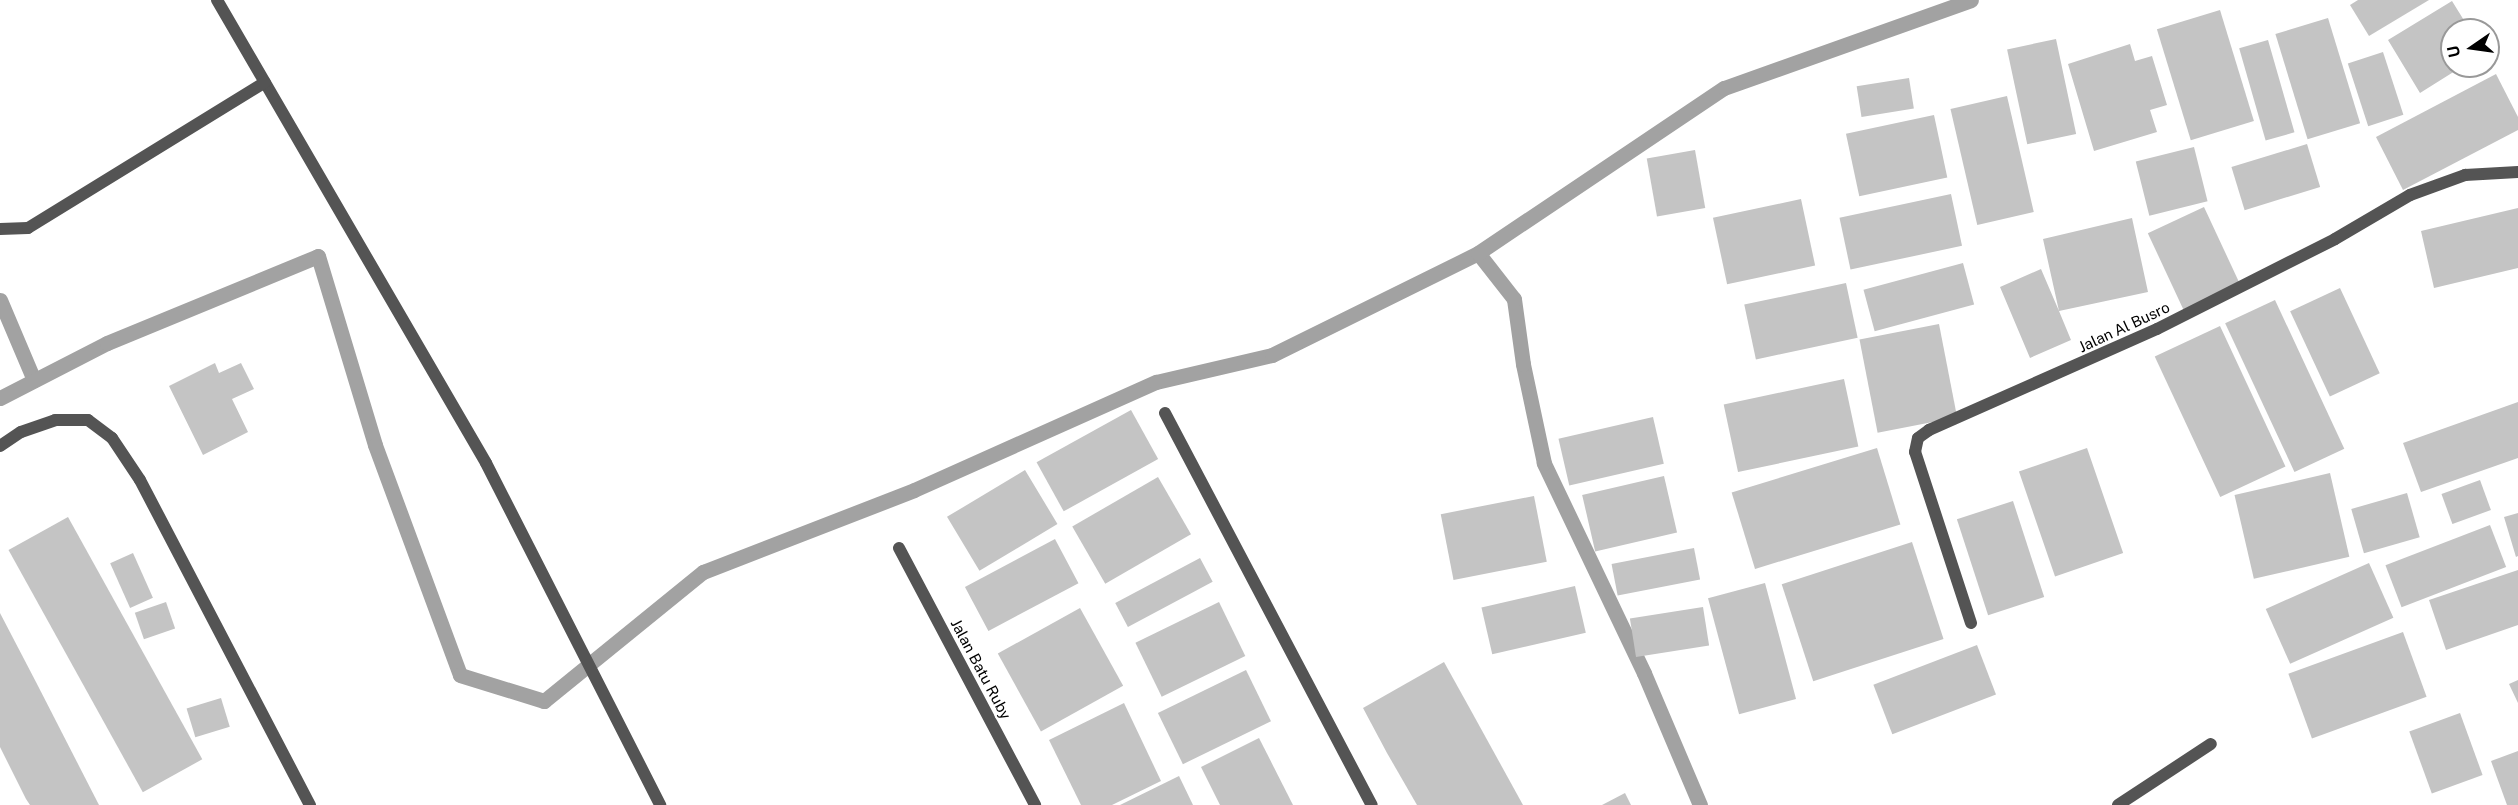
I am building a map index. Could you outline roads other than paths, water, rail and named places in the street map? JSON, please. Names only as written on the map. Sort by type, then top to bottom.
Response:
[{"type":"street","points":[[217,0],[486,463],[660,805]]},
{"type":"street","points":[[0,229],[28,228],[265,82]]},
{"type":"street","name":"Jalan Al Busro","points":[[1971,623],[1915,452],[1918,438],[1929,430],[2157,329],[2335,239],[2410,195],[2465,175],[2518,172]]},
{"type":"street","points":[[1165,413],[1367,803]]},
{"type":"street","points":[[0,446],[21,432],[55,420],[88,420],[112,438],[140,480],[310,805]]},
{"type":"street","name":"Jalan Batu Ruby","points":[[899,548],[1035,805]]},
{"type":"street","points":[[2118,805],[2211,744]]},
{"type":"waterway","points":[[1700,805],[1644,673],[1544,463],[1523,364],[1514,299],[1478,253],[1724,88],[1971,0]]},
{"type":"waterway","points":[[0,398],[107,343],[318,256],[375,445],[460,675],[544,701],[703,572],[914,490],[1156,382],[1272,355],[1478,253]]},
{"type":"waterway","points":[[0,300],[34,380]]}]
